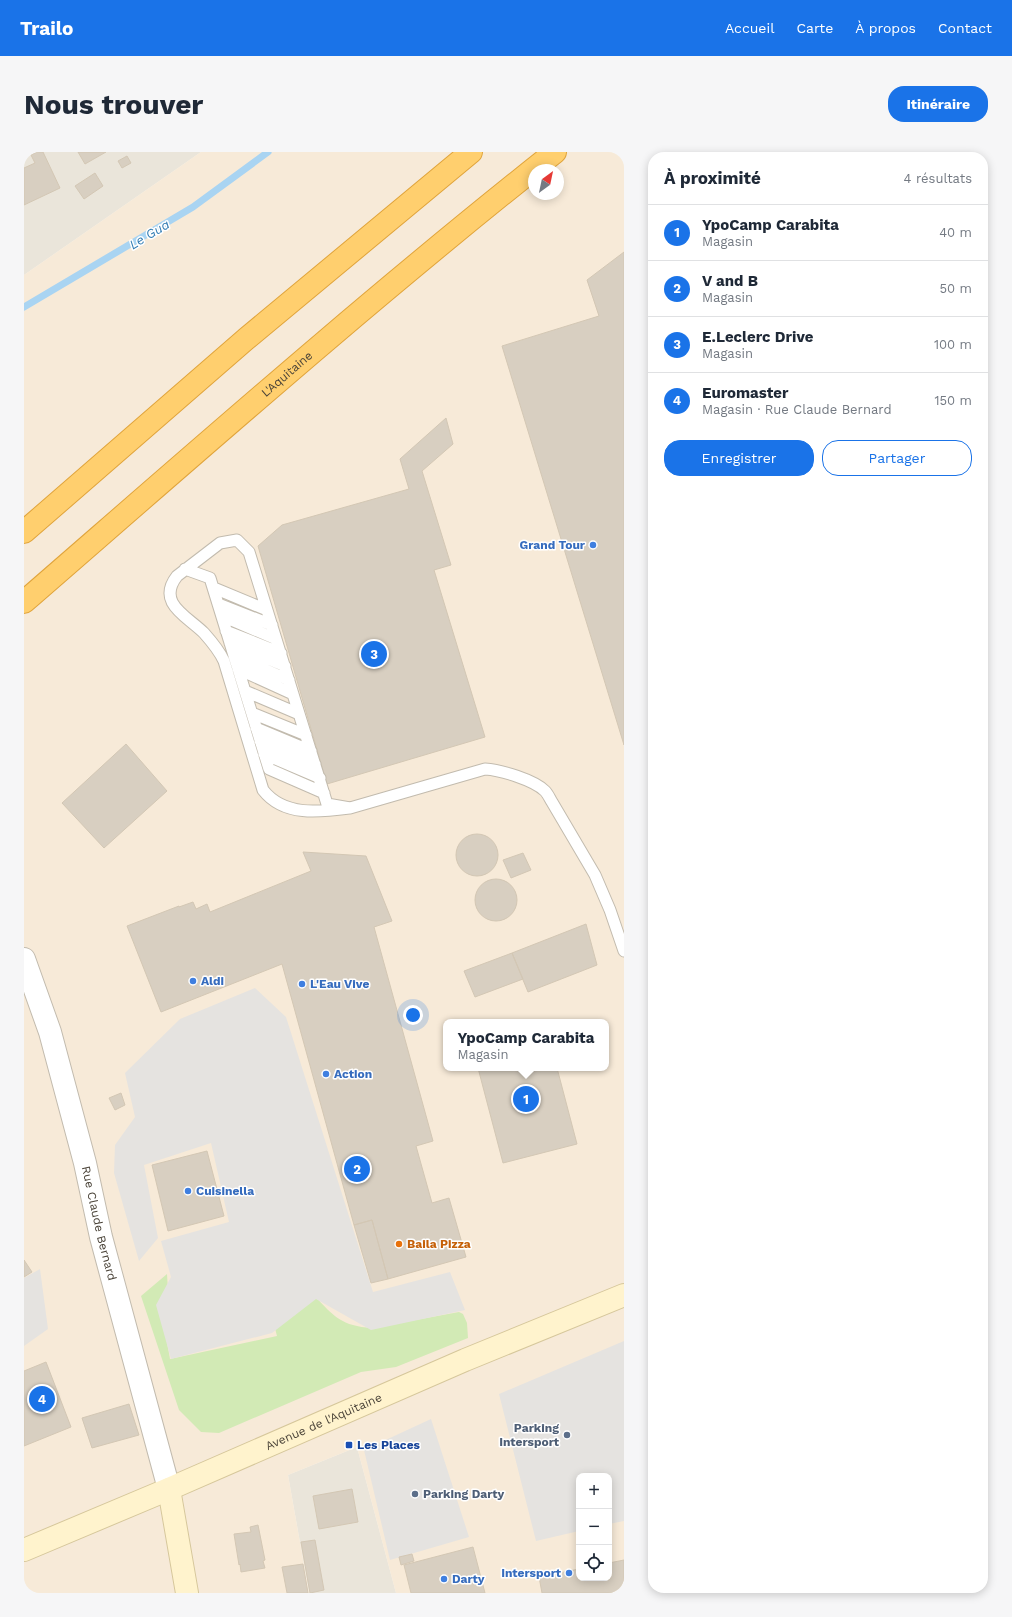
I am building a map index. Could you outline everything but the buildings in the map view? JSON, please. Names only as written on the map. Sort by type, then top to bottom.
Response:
[{"type":"highway","points":[[24,532],[246,339],[471,152]]},
{"type":"highway","name":"L'Aquitaine","points":[[24,602],[471,218],[555,152]]},
{"type":"main road","name":"Avenue de l'Aquitaine","points":[[24,1550],[169,1489],[465,1360],[624,1295]]},
{"type":"main road","points":[[169,1489],[186,1593]]},
{"type":"street","name":"Rue Claude Bernard","points":[[24,959],[50,1032],[85,1163],[101,1237],[169,1489]]},
{"type":"lane","points":[[350,808],[327,804],[249,552],[237,540],[220,543],[185,569],[172,583],[170,589],[171,601],[182,614],[207,636],[220,652],[263,790],[268,797],[284,806],[299,810],[320,812],[350,808],[485,769],[499,770],[536,785],[545,791],[595,875],[610,910],[624,951]]},
{"type":"lane","points":[[185,569],[210,578],[268,769],[324,793]]},
{"type":"lane","points":[[214,588],[267,610]]},
{"type":"lane","points":[[218,604],[272,625]]},
{"type":"lane","points":[[222,616],[276,639]]},
{"type":"lane","points":[[226,631],[281,654]]},
{"type":"lane","points":[[230,643],[285,666]]},
{"type":"lane","points":[[234,656],[289,680]]},
{"type":"lane","points":[[238,669],[293,694]]},
{"type":"lane","points":[[245,691],[299,714]]},
{"type":"lane","points":[[252,713],[306,735]]},
{"type":"lane","points":[[256,728],[311,751]]},
{"type":"lane","points":[[260,741],[315,764]]},
{"type":"lane","points":[[264,754],[320,778]]},
{"type":"shaded area","points":[[24,152],[201,152],[24,275]]},
{"type":"shaded area","points":[[201,152],[624,152],[624,1593],[396,1593],[357,1447],[288,1475],[309,1593],[24,1593],[24,275]]},
{"type":"shaded area","points":[[255,988],[286,1017],[373,1292],[450,1272],[465,1310],[371,1330],[316,1299],[272,1333],[171,1359],[156,1305],[171,1277],[161,1241],[229,1222],[211,1143],[144,1165],[158,1238],[139,1261],[114,1173],[115,1145],[135,1117],[125,1073],[180,1019]]},
{"type":"shaded area","points":[[40,1269],[48,1329],[24,1346],[24,1278]]},
{"type":"shaded area","name":"Parking Intersport","points":[[624,1341],[624,1521],[612,1523],[612,1473],[576,1473],[576,1532],[536,1541],[499,1394]]},
{"type":"shaded area","name":"Parking Darty","points":[[431,1419],[469,1537],[390,1560],[364,1450]]},
{"type":"shaded area","points":[[357,1447],[396,1593],[309,1593],[288,1475]]},
{"type":"green space","points":[[167,1274],[168,1291],[160,1304],[170,1359],[277,1336],[271,1313],[314,1295],[333,1315],[339,1319],[362,1327],[372,1328],[459,1312],[463,1314],[467,1323],[468,1338],[396,1367],[361,1372],[219,1433],[201,1432],[179,1410],[141,1296]]},
{"type":"waterway","name":"Le Gua","points":[[24,307],[193,207],[268,152]]},
{"type":"place","name":"Grand Tour","points":[[593,545]]},
{"type":"place","name":"E.Leclerc Drive","points":[[374,654]]},
{"type":"place","name":"Aldi","points":[[193,981]]},
{"type":"place","name":"L'Eau Vive","points":[[302,984]]},
{"type":"place","name":"Action","points":[[326,1074]]},
{"type":"place","name":"YpoCamp Carabita","points":[[526,1099]]},
{"type":"place","name":"V and B","points":[[357,1169]]},
{"type":"place","name":"Cuisinella","points":[[188,1191]]},
{"type":"place","name":"Baila Pizza","points":[[399,1244]]},
{"type":"place","name":"Euromaster","points":[[42,1399]]},
{"type":"place","name":"Parking Intersport","points":[[567,1435]]},
{"type":"place","name":"Les Places","points":[[349,1445]]},
{"type":"place","name":"Parking Darty","points":[[415,1494]]},
{"type":"place","name":"Intersport","points":[[569,1573]]},
{"type":"place","name":"Darty","points":[[444,1579]]}]
